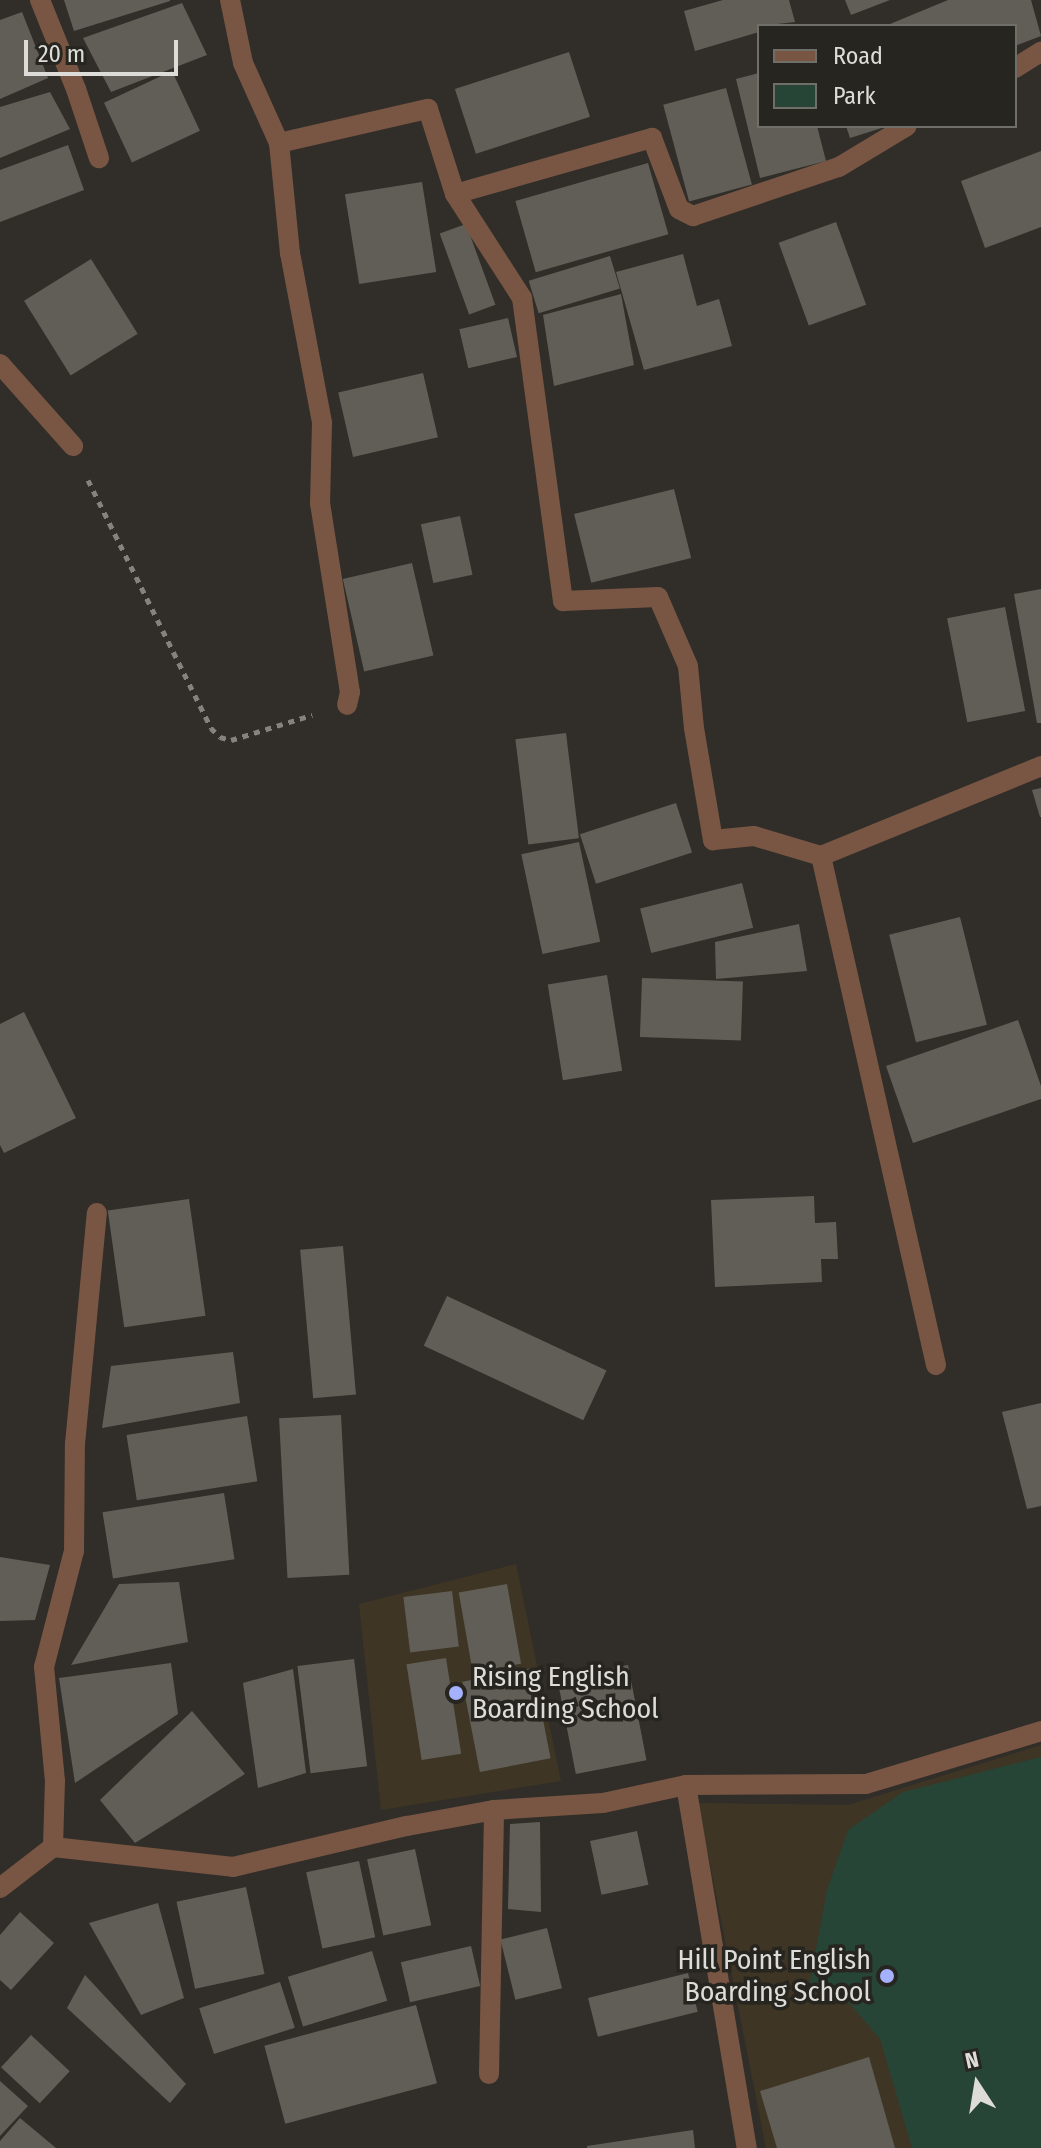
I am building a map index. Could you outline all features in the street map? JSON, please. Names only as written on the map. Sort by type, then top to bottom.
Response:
[{"type":"street","points":[[40,0],[76,89],[99,158]]},
{"type":"street","points":[[230,0],[243,63],[279,143],[290,253],[322,423],[320,503],[350,692],[347,705]]},
{"type":"street","points":[[1017,67],[1041,52]]},
{"type":"street","points":[[279,143],[428,109],[455,194],[522,298],[563,601],[658,597],[688,666],[694,728],[713,840],[754,836],[821,856],[1041,766]]},
{"type":"street","points":[[455,194],[652,138],[679,209],[693,216],[839,167],[904,128]]},
{"type":"street","points":[[0,364],[73,446]]},
{"type":"street","points":[[821,856],[936,1365]]},
{"type":"street","points":[[53,1847],[55,1781],[44,1667],[74,1551],[75,1444],[97,1213]]},
{"type":"street","points":[[0,1888],[53,1847],[233,1867],[407,1826],[494,1810],[603,1803],[686,1785],[866,1784],[1041,1731]]},
{"type":"street","points":[[686,1785],[747,2148]]},
{"type":"street","points":[[489,2074],[494,1810]]},
{"type":"path","points":[[73,446],[211,728],[220,737],[231,740],[347,705]]},
{"type":"shaded area","name":"Rising English Boarding School","points":[[516,1564],[561,1781],[381,1810],[359,1604]]},
{"type":"shaded area","name":"Hill Point English Boarding School","points":[[1041,1745],[1041,2148],[766,2148],[698,1803],[848,1805]]},
{"type":"green space","name":"Hill Point English Boarding School","points":[[1041,1757],[1041,2148],[912,2148],[880,2039],[850,2004],[809,1987],[827,1890],[848,1830],[903,1792]]},
{"type":"building","points":[[64,0],[170,0],[170,1],[74,31]]},
{"type":"building","points":[[723,0],[789,0],[795,22],[757,24],[757,33],[695,51],[684,11]]},
{"type":"building","points":[[845,0],[890,0],[851,15]]},
{"type":"building","points":[[948,0],[1031,0],[1041,36],[1017,45],[1017,24],[890,24]]},
{"type":"building","points":[[182,3],[207,55],[111,92],[83,38]]},
{"type":"building","points":[[22,12],[48,78],[0,99],[0,20]]},
{"type":"building","points":[[569,52],[590,117],[476,154],[455,89]]},
{"type":"building","points":[[172,71],[200,131],[132,163],[104,103]]},
{"type":"building","points":[[757,74],[757,128],[818,128],[826,161],[760,178],[736,79]]},
{"type":"building","points":[[726,88],[752,185],[689,201],[663,105]]},
{"type":"building","points":[[50,92],[70,129],[0,158],[0,107]]},
{"type":"building","points":[[847,128],[882,128],[850,138]]},
{"type":"building","points":[[68,145],[84,190],[0,222],[0,170]]},
{"type":"building","points":[[1041,151],[1041,227],[985,248],[961,181]]},
{"type":"building","points":[[648,163],[668,234],[536,272],[515,201]]},
{"type":"building","points":[[422,182],[436,272],[359,284],[345,194]]},
{"type":"building","points":[[836,222],[866,305],[809,326],[779,243]]},
{"type":"building","points":[[466,224],[495,305],[469,314],[440,234]]},
{"type":"building","points":[[683,254],[697,306],[719,299],[732,346],[644,370],[616,272]]},
{"type":"building","points":[[610,256],[620,289],[539,313],[529,281]]},
{"type":"building","points":[[91,259],[138,334],[71,375],[24,301]]},
{"type":"building","points":[[621,294],[634,365],[554,386],[543,315]]},
{"type":"building","points":[[508,318],[517,357],[468,368],[459,329]]},
{"type":"building","points":[[423,373],[438,437],[353,457],[338,393]]},
{"type":"building","points":[[674,489],[691,558],[591,583],[574,514]]},
{"type":"building","points":[[460,516],[472,575],[433,583],[421,524]]},
{"type":"building","points":[[412,563],[433,656],[364,672],[343,579]]},
{"type":"building","points":[[1041,589],[1041,723],[1037,723],[1014,594]]},
{"type":"building","points":[[1005,607],[1025,711],[967,722],[947,618]]},
{"type":"building","points":[[566,733],[579,838],[528,844],[515,739]]},
{"type":"building","points":[[1041,788],[1041,817],[1040,817],[1032,790]]},
{"type":"building","points":[[676,803],[692,852],[596,884],[580,834]]},
{"type":"building","points":[[579,842],[600,942],[542,954],[521,854]]},
{"type":"building","points":[[742,883],[753,928],[651,953],[640,908]]},
{"type":"building","points":[[960,917],[987,1025],[916,1042],[889,935]]},
{"type":"building","points":[[799,924],[807,971],[716,979],[715,942]]},
{"type":"building","points":[[607,975],[622,1071],[563,1080],[548,984]]},
{"type":"building","points":[[642,978],[743,982],[741,1040],[640,1037]]},
{"type":"building","points":[[24,1012],[76,1118],[4,1153],[0,1145],[0,1024]]},
{"type":"building","points":[[1018,1020],[1041,1086],[1041,1099],[913,1143],[886,1066]]},
{"type":"building","points":[[814,1196],[815,1223],[836,1222],[838,1259],[821,1259],[822,1282],[715,1287],[711,1200]]},
{"type":"building","points":[[189,1199],[205,1316],[124,1327],[108,1210]]},
{"type":"building","points":[[343,1246],[356,1394],[313,1398],[300,1250]]},
{"type":"building","points":[[447,1296],[607,1370],[583,1420],[424,1346]]},
{"type":"building","points":[[233,1352],[240,1403],[102,1428],[111,1366]]},
{"type":"building","points":[[1041,1403],[1041,1506],[1027,1509],[1002,1412]]},
{"type":"building","points":[[341,1415],[349,1575],[287,1578],[279,1418]]},
{"type":"building","points":[[247,1416],[257,1481],[137,1500],[127,1435]]},
{"type":"building","points":[[224,1493],[234,1559],[113,1578],[103,1512]]},
{"type":"building","points":[[0,1557],[50,1565],[35,1620],[0,1621]]},
{"type":"building","points":[[179,1582],[188,1642],[71,1665],[119,1584]]},
{"type":"building","points":[[507,1584],[521,1664],[473,1672],[459,1593]]},
{"type":"building","points":[[452,1591],[459,1647],[410,1653],[403,1597]]},
{"type":"building","points":[[446,1658],[461,1754],[422,1760],[406,1664]]},
{"type":"building","points":[[354,1659],[367,1766],[311,1773],[297,1666]]},
{"type":"building","points":[[171,1663],[178,1714],[75,1783],[59,1678]]},
{"type":"building","points":[[628,1665],[647,1760],[576,1774],[557,1679]]},
{"type":"building","points":[[533,1668],[551,1758],[480,1772],[462,1682]]},
{"type":"building","points":[[293,1669],[306,1773],[258,1788],[243,1683]]},
{"type":"building","points":[[192,1711],[245,1774],[135,1843],[100,1800]]},
{"type":"building","points":[[540,1822],[541,1912],[508,1909],[510,1824]]},
{"type":"building","points":[[637,1831],[648,1885],[601,1895],[590,1841]]},
{"type":"building","points":[[415,1849],[431,1925],[383,1935],[367,1859]]},
{"type":"building","points":[[359,1861],[375,1937],[322,1949],[306,1872]]},
{"type":"building","points":[[246,1887],[265,1974],[195,1989],[177,1902]]},
{"type":"building","points":[[158,1903],[184,1998],[141,2015],[89,1923]]},
{"type":"building","points":[[20,1912],[54,1943],[11,1990],[0,1980],[0,1935]]},
{"type":"building","points":[[547,1928],[562,1988],[515,2000],[500,1940]]},
{"type":"building","points":[[471,1946],[480,1986],[410,2002],[401,1962]]},
{"type":"building","points":[[372,1951],[387,2001],[303,2026],[288,1977]]},
{"type":"building","points":[[688,1973],[698,2012],[598,2037],[588,1998]]},
{"type":"building","points":[[85,1975],[186,2084],[170,2103],[67,2008]]},
{"type":"building","points":[[280,1982],[295,2028],[214,2054],[199,2008]]},
{"type":"building","points":[[416,2005],[437,2083],[285,2124],[264,2046]]},
{"type":"building","points":[[31,2035],[70,2071],[40,2103],[1,2067]]},
{"type":"building","points":[[869,2057],[895,2148],[777,2148],[760,2091]]},
{"type":"building","points":[[0,2081],[28,2106],[0,2136]]},
{"type":"building","points":[[20,2118],[56,2148],[0,2148],[0,2141]]},
{"type":"building","points":[[693,2130],[695,2148],[587,2148],[587,2146]]},
{"type":"place","name":"Rising English Boarding School","points":[[456,1693]]},
{"type":"place","name":"Hill Point English Boarding School","points":[[887,1976]]}]
